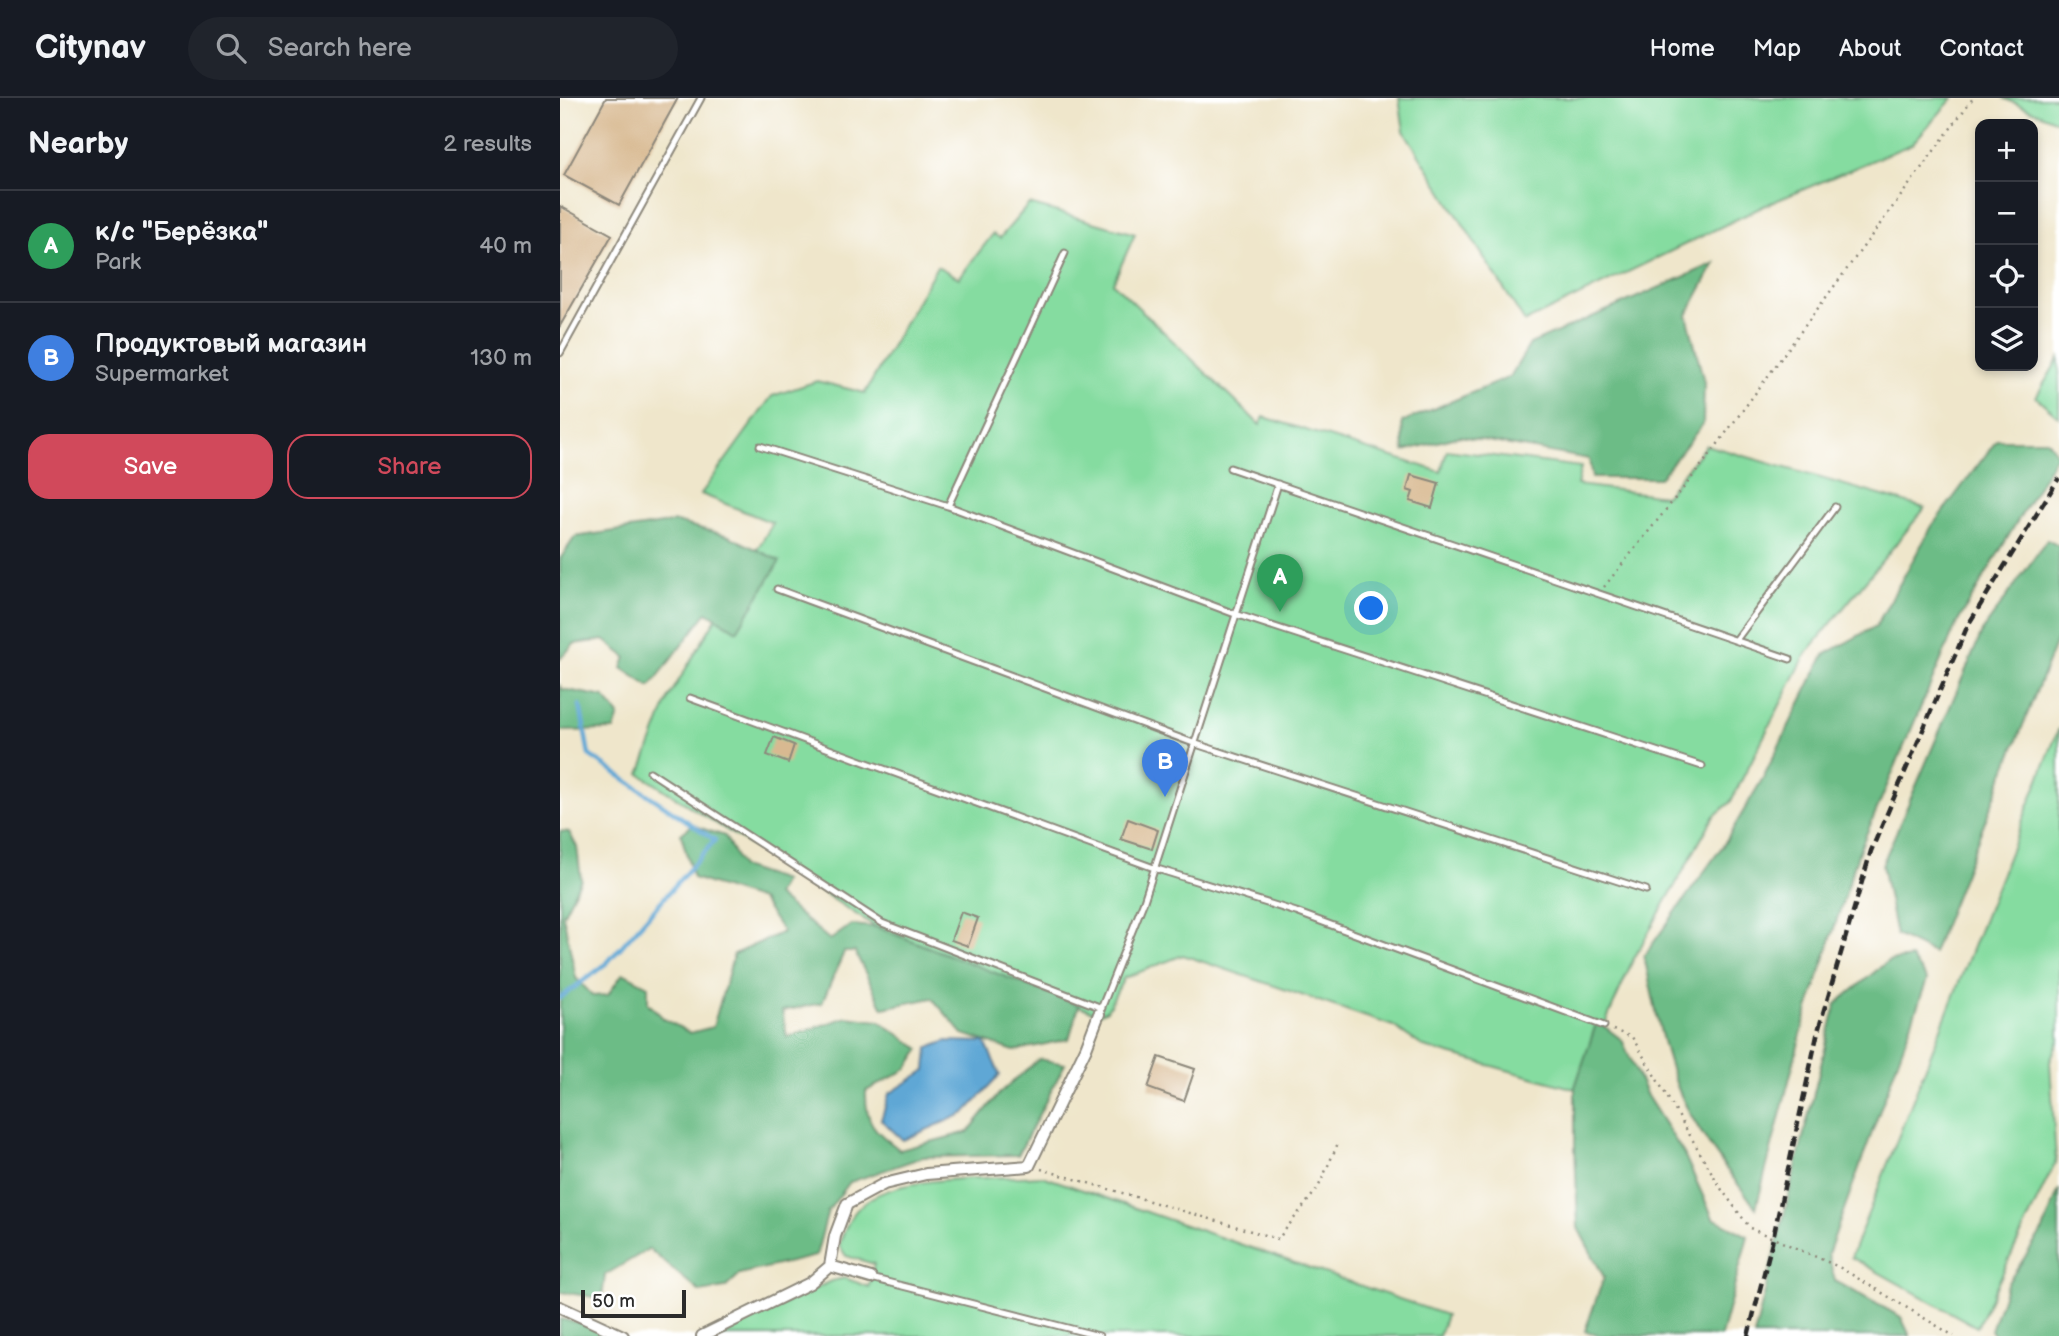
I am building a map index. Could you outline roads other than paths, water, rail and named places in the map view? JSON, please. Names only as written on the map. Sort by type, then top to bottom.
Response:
[{"type":"street","points":[[702,1336],[810,1283],[830,1266],[835,1236],[847,1204],[884,1184],[926,1174],[1029,1166],[1086,1048],[1100,1011]]},
{"type":"street","points":[[830,1266],[871,1278]]},
{"type":"street","points":[[560,1307],[623,1336]]},
{"type":"lane","points":[[560,353],[701,98]]},
{"type":"lane","points":[[948,506],[1065,253]]},
{"type":"lane","points":[[760,446],[948,506],[1235,614],[1702,766]]},
{"type":"lane","points":[[1230,468],[1790,659]]},
{"type":"lane","points":[[650,772],[882,923],[1100,1011],[1154,868],[1196,744],[1278,484]]},
{"type":"lane","points":[[1736,640],[1835,507]]},
{"type":"lane","points":[[777,589],[1196,744],[1646,890]]},
{"type":"lane","points":[[690,698],[1154,868],[1296,912],[1604,1026]]},
{"type":"lane","points":[[871,1278],[1098,1336]]},
{"type":"water","points":[[947,1041],[985,1042],[1000,1075],[965,1113],[903,1140],[881,1120],[889,1094],[926,1070],[928,1048]]},
{"type":"waterway","points":[[560,998],[606,964],[715,840],[589,755],[580,705]]},
{"type":"railway","points":[[1748,1336],[1773,1238],[1818,1031],[1871,851],[1968,625],[2059,478]]},
{"type":"place","name":"к/с \"Берёзка\"","points":[[1280,612]]},
{"type":"place","name":"Продуктовый магазин","points":[[1165,797]]}]
